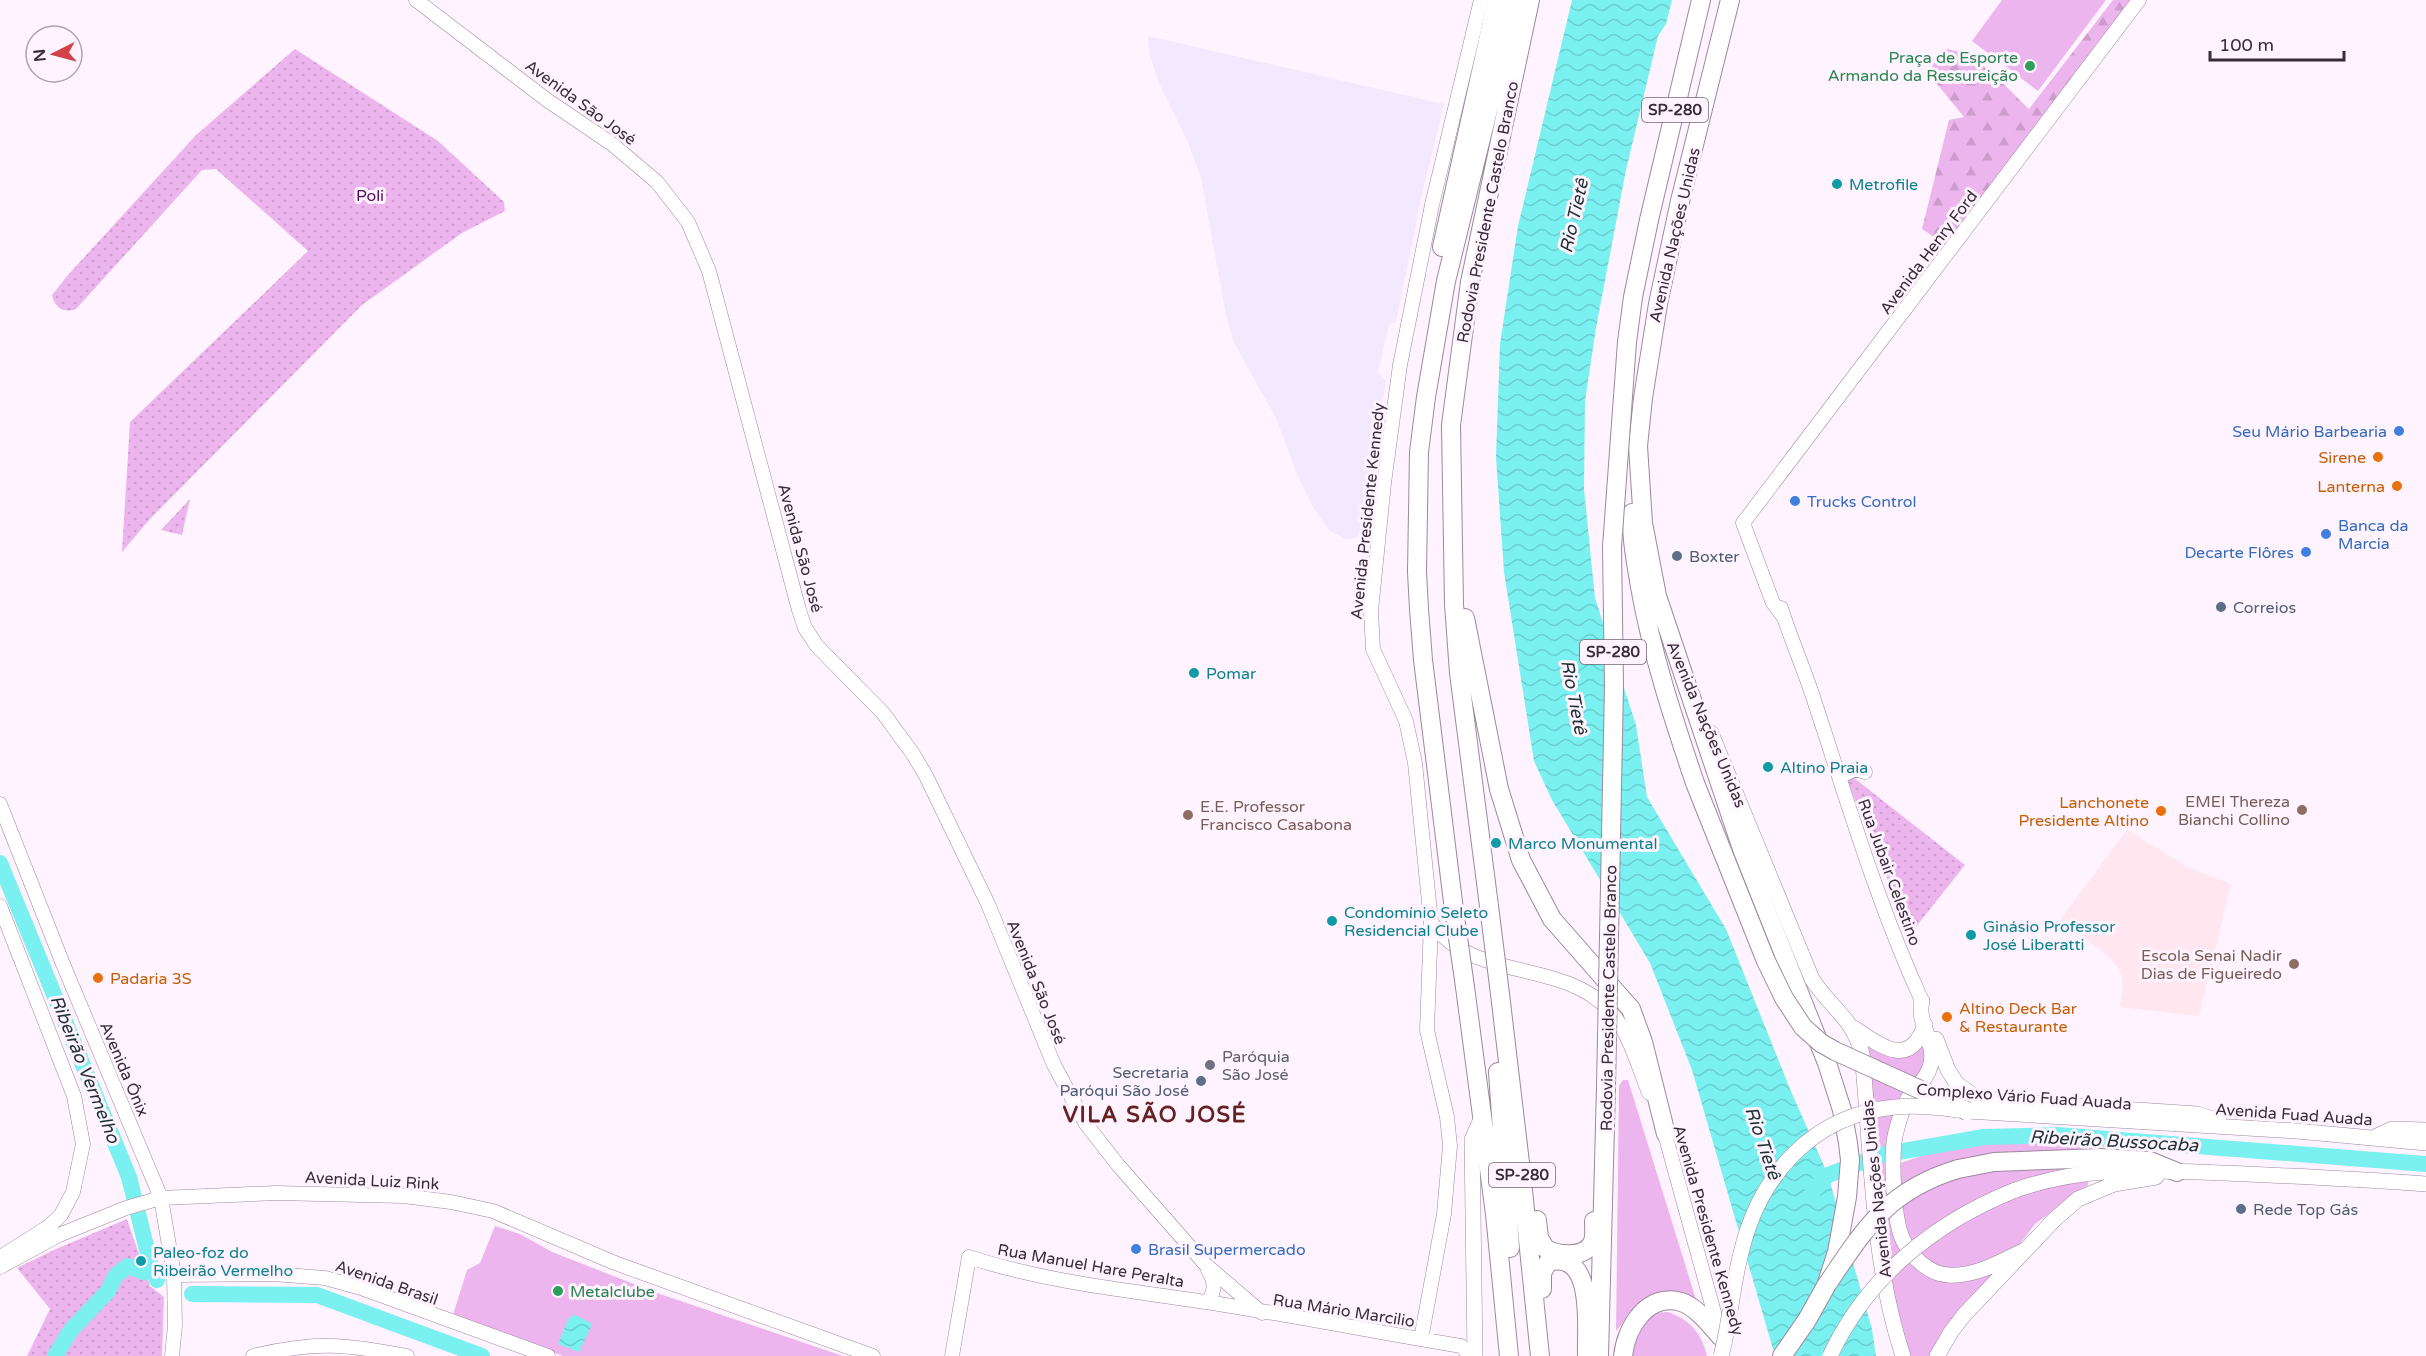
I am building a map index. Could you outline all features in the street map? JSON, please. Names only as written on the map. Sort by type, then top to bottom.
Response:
[{"type":"highway","points":[[1426,397],[1421,379],[1434,285],[1452,192],[1497,0]]},
{"type":"highway","points":[[1509,1356],[1495,1214],[1423,660],[1417,572],[1419,452],[1426,397],[1448,271],[1515,0]]},
{"type":"highway","name":"Rodovia Presidente Castelo Branco","points":[[1530,0],[1470,282],[1451,425],[1453,549],[1459,673],[1504,1023],[1540,1355]]},
{"type":"highway","name":"Avenida Nações Unidas","points":[[1696,707],[1657,596],[1643,523],[1638,446],[1642,398],[1658,304],[1680,201],[1730,0]]},
{"type":"highway","name":"Rodovia Presidente Castelo Branco","points":[[1599,1356],[1605,1182],[1614,685],[1613,537],[1627,342],[1633,297],[1649,220],[1701,4]]},
{"type":"highway","points":[[1640,486],[1632,504],[1635,557],[1644,608],[1674,723],[1695,783],[1766,961],[1784,998],[1798,1021],[1821,1043],[1835,1051],[1973,1106]]},
{"type":"highway","points":[[1453,549],[1488,737],[1499,789],[1514,841],[1532,884],[1552,919],[1631,1009],[1643,1042],[1666,1134]]},
{"type":"highway","points":[[1696,707],[1743,852],[1837,1090],[1850,1160],[1843,1222],[1826,1286]]},
{"type":"highway","points":[[1504,1023],[1497,1056],[1517,1356]]},
{"type":"highway","points":[[1782,1356],[1807,1320],[1826,1286],[1871,1222],[1889,1204],[1926,1180],[1958,1169],[1994,1162],[2100,1158],[2150,1161],[2176,1172]]},
{"type":"highway","points":[[1521,1171],[1532,1184],[1539,1238],[1545,1248],[1560,1254],[1575,1254],[1593,1241],[1595,1200],[1605,1182]]},
{"type":"highway","points":[[1540,1355],[1546,1336],[1541,1278],[1543,1268],[1548,1262],[1559,1261],[1576,1268],[1583,1281],[1586,1299],[1587,1356]]},
{"type":"highway","points":[[1623,1356],[1625,1342],[1635,1320],[1653,1305],[1667,1301],[1680,1302],[1692,1308],[1721,1336]]},
{"type":"main road","name":"Avenida São José","points":[[416,0],[547,100],[634,162],[657,182],[688,222],[709,271],[732,365],[805,628],[821,651],[883,713],[926,776],[988,904],[1054,1065],[1082,1117],[1118,1165],[1206,1266],[1262,1313]]},
{"type":"main road","name":"Avenida Presidente Kennedy","points":[[1481,0],[1435,194],[1400,366],[1372,592],[1372,649],[1400,702],[1413,747],[1425,844],[1431,922],[1443,939],[1463,952],[1560,982],[1585,993],[1605,1005],[1621,1028],[1666,1134],[1727,1356]]},
{"type":"main road","name":"Avenida Henry Ford","points":[[1746,520],[2139,0]]},
{"type":"main road","name":"Rua Jubair Celestino","points":[[1746,520],[1815,702],[1890,923],[1922,1001]]},
{"type":"main road","name":"Avenida Nações Unidas","points":[[1696,707],[1716,745],[1812,979],[1819,991],[1854,1028],[1862,1054],[1872,1174],[1887,1297],[1903,1356]]},
{"type":"main road","points":[[1839,777],[1855,769],[1864,772]]},
{"type":"main road","name":"Avenida Ônix","points":[[0,804],[63,964],[161,1198],[174,1275],[175,1326],[172,1356]]},
{"type":"main road","points":[[0,906],[74,1096],[83,1144],[73,1192],[66,1208],[48,1227],[0,1257]]},
{"type":"main road","points":[[1421,1339],[1444,1214],[1450,1162],[1447,1117],[1427,1030],[1431,922]]},
{"type":"main road","points":[[1922,1001],[1920,1009],[1932,1046],[1930,1069],[1903,1108],[1895,1137],[1893,1166],[1897,1217],[1903,1241],[1927,1268],[1946,1275],[1964,1275],[1990,1267],[2025,1250]]},
{"type":"main road","points":[[1922,1001],[1953,1079],[1962,1089],[1974,1094],[1973,1106]]},
{"type":"main road","points":[[1854,1028],[1881,1046],[1900,1052],[1917,1041],[1925,1025]]},
{"type":"main road","points":[[1910,1096],[1973,1106],[2197,1114],[2233,1127]]},
{"type":"main road","name":"Complexo Vário Fuad Auada","points":[[1721,1356],[1741,1252],[1752,1215],[1765,1189],[1792,1156],[1816,1136],[1836,1124],[1875,1110],[1923,1106],[1973,1106],[2159,1124]]},
{"type":"main road","points":[[1475,1356],[1472,1140],[1482,1117]]},
{"type":"main road","name":"Avenida Fuad Auada","points":[[2159,1124],[2233,1127],[2426,1143]]},
{"type":"main road","points":[[2374,1138],[2392,1129],[2426,1130]]},
{"type":"main road","points":[[1830,1356],[1868,1295],[1907,1253],[1954,1219],[2013,1191],[2053,1179],[2091,1172],[2133,1169],[2341,1178],[2426,1185]]},
{"type":"main road","points":[[1937,1356],[1951,1332],[1964,1316],[2055,1219],[2078,1199],[2114,1184],[2176,1172]]},
{"type":"main road","name":"Avenida Luiz Rink","points":[[0,1267],[59,1235],[126,1208],[161,1198],[276,1193],[404,1196],[478,1206],[541,1230],[615,1263],[873,1356]]},
{"type":"main road","name":"Rua Manuel Hare Peralta","points":[[952,1356],[969,1257],[1051,1278],[1208,1302]]},
{"type":"main road","points":[[1206,1266],[1214,1280],[1213,1292],[1208,1302]]},
{"type":"main road","name":"Avenida Brasil","points":[[174,1275],[273,1274],[325,1278],[361,1288],[548,1356]]},
{"type":"main road","name":"Rua Mário Marcilio","points":[[1208,1302],[1461,1346],[1470,1356]]},
{"type":"main road","points":[[253,1356],[286,1348],[331,1344],[408,1356]]},
{"type":"shaded area","points":[[1148,36],[1444,104],[1422,194],[1396,322],[1389,325],[1378,372],[1386,381],[1363,533],[1353,539],[1345,539],[1329,530],[1314,509],[1296,472],[1276,418],[1234,343],[1226,315],[1201,178],[1188,142],[1158,81],[1150,55]]},
{"type":"shaded area","points":[[2127,830],[2189,868],[2231,884],[2199,1016],[2120,1007],[2123,990],[2122,975],[2116,964],[2060,920]]},
{"type":"green space","name":"Praça de Esporte Armando da Ressureição","points":[[2002,0],[2106,0],[2038,91],[1972,41]]},
{"type":"green space","points":[[2113,0],[2130,0],[1946,245],[1922,229],[1949,120],[1964,117],[1928,73],[1943,49],[1966,55],[1978,62],[2029,109]]},
{"type":"green space","name":"Poli","points":[[295,49],[438,141],[504,202],[505,211],[462,233],[362,305],[150,519],[122,552],[130,422],[308,251],[216,169],[202,170],[76,309],[67,311],[60,308],[52,295],[196,135]]},
{"type":"green space","points":[[190,499],[182,535],[161,530]]},
{"type":"green space","points":[[1846,778],[1854,778],[1965,865],[1911,933],[1904,919]]},
{"type":"green space","points":[[1921,1036],[1932,1059],[1909,1096],[1894,1165],[1952,1146],[2024,1139],[2086,1142],[2088,1185],[2035,1224],[1937,1356],[1903,1356],[1899,1344],[1859,1039],[1892,1051]]},
{"type":"green space","points":[[1623,1080],[1628,1080],[1698,1306],[1636,1307],[1616,1331],[1619,1086]]},
{"type":"green space","points":[[127,1219],[150,1286],[164,1297],[162,1356],[27,1356],[50,1309],[17,1268]]},
{"type":"green space","name":"Metalclube","points":[[495,1226],[520,1234],[552,1252],[657,1293],[843,1356],[563,1356],[453,1315],[467,1270],[480,1263]]},
{"type":"green space","points":[[1668,1312],[1683,1319],[1694,1328],[1707,1356],[1628,1356],[1632,1337],[1652,1313]]},
{"type":"water","name":"Rio Tietê","points":[[1572,0],[1672,0],[1666,24],[1658,36],[1626,170],[1596,328],[1585,401],[1584,489],[1595,598],[1636,725],[1647,797],[1726,929],[1790,1089],[1828,1175],[1872,1329],[1876,1356],[1775,1356],[1692,1070],[1650,963],[1552,800],[1534,761],[1504,572],[1496,457],[1500,344],[1518,226]]},
{"type":"water","points":[[574,1314],[592,1324],[579,1352],[558,1344],[569,1317],[573,1317]]},
{"type":"waterway","name":"Ribeirão Vermelho","points":[[0,863],[129,1177],[151,1266],[157,1280]]},
{"type":"waterway","name":"Ribeirão Bussocaba","points":[[1813,1191],[1828,1175],[1881,1155],[1984,1137],[2057,1135],[2426,1164]]},
{"type":"waterway","points":[[55,1356],[71,1330],[108,1291],[116,1275],[128,1266],[144,1272],[151,1266]]},
{"type":"waterway","name":"Ribeirão Vermelho","points":[[192,1294],[317,1295],[482,1356]]},
{"type":"place","name":"Praça de Esporte Armando da Ressureição","points":[[2030,66]]},
{"type":"place","name":"Metrofile","points":[[1837,184]]},
{"type":"place","name":"Seu Mário Barbearia","points":[[2399,431]]},
{"type":"place","name":"Sirene","points":[[2378,457]]},
{"type":"place","name":"Lanterna","points":[[2397,486]]},
{"type":"place","name":"Trucks Control","points":[[1795,501]]},
{"type":"place","name":"Banca da Marcia","points":[[2326,534]]},
{"type":"place","name":"Decarte Flôres","points":[[2306,552]]},
{"type":"place","name":"Boxter","points":[[1677,556]]},
{"type":"place","name":"Correios","points":[[2221,607]]},
{"type":"place","name":"Pomar","points":[[1194,673]]},
{"type":"place","name":"Altino Praia","points":[[1768,767]]},
{"type":"place","name":"EMEI Thereza Bianchi Collino","points":[[2302,810]]},
{"type":"place","name":"Lanchonete Presidente Altino","points":[[2161,811]]},
{"type":"place","name":"E.E. Professor Francisco Casabona","points":[[1188,815]]},
{"type":"place","name":"Marco Monumental","points":[[1496,843]]},
{"type":"place","name":"Condomínio Seleto Residencial Clube","points":[[1332,921]]},
{"type":"place","name":"Ginásio Professor José Liberatti","points":[[1971,935]]},
{"type":"place","name":"Escola Senai Nadir Dias de Figueiredo","points":[[2294,964]]},
{"type":"place","name":"Padaria 3S","points":[[98,978]]},
{"type":"place","name":"Altino Deck Bar & Restaurante","points":[[1947,1017]]},
{"type":"place","name":"Paróquia São José","points":[[1210,1065]]},
{"type":"place","name":"Secretaria Paróqui São José","points":[[1201,1081]]},
{"type":"place","name":"Rede Top Gás","points":[[2241,1209]]},
{"type":"place","name":"Brasil Supermercado","points":[[1136,1249]]},
{"type":"place","name":"Paleo-foz do Ribeirão Vermelho","points":[[141,1261]]},
{"type":"place","name":"Metalclube","points":[[558,1291]]},
{"type":"district","name":"VILA SÃO JOSÉ","points":[[1155,1114]]}]
